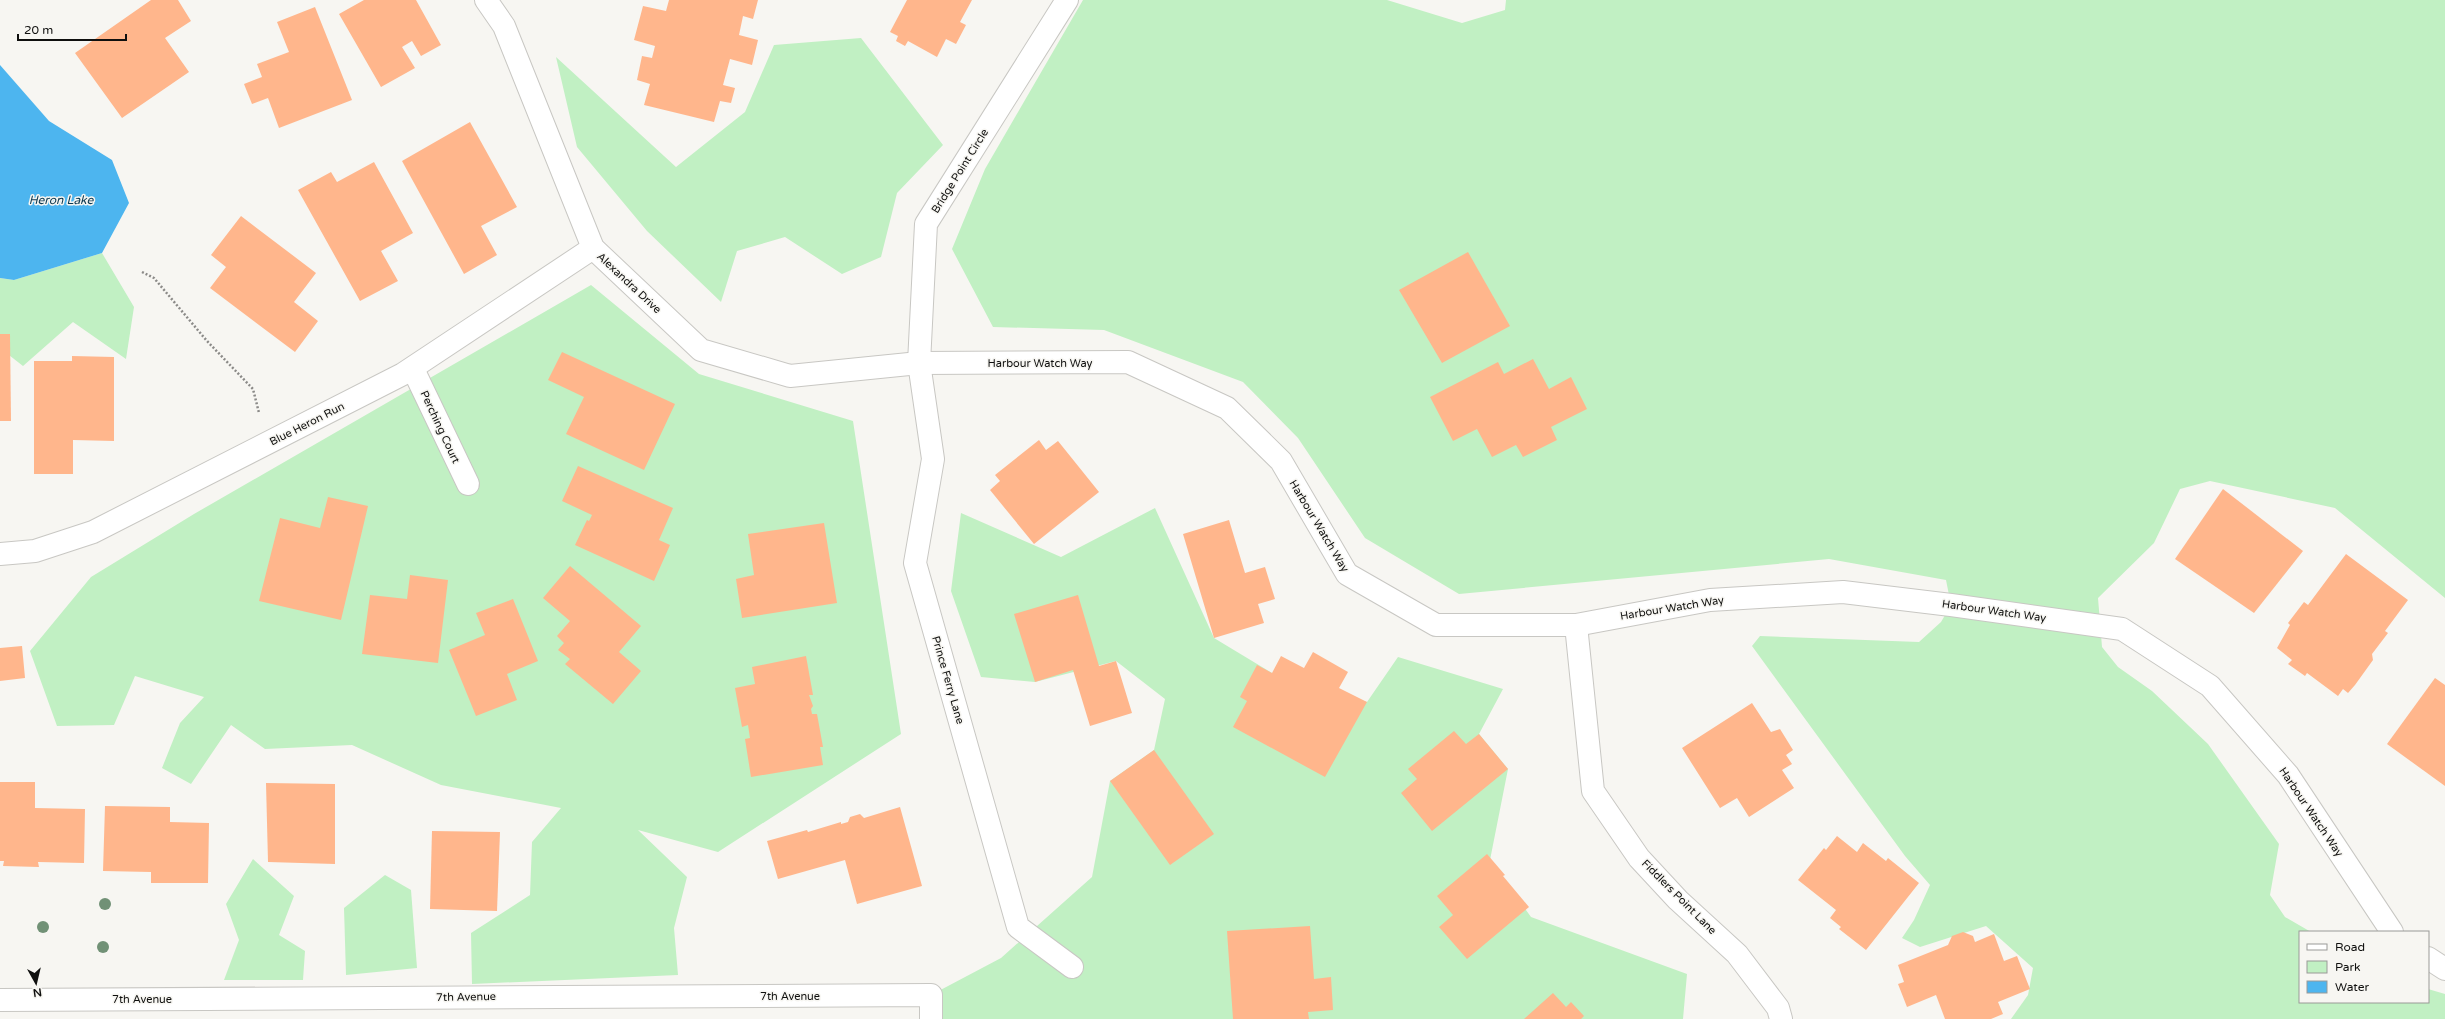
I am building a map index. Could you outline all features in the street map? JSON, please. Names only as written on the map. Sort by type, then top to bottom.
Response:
[{"type":"street","name":"Alexandra Drive","points":[[486,0],[504,26],[593,248],[701,350],[790,376],[919,363]]},
{"type":"street","name":"Bridge Point Circle","points":[[919,363],[926,224],[1067,0]]},
{"type":"street","name":"Blue Heron Run","points":[[0,554],[35,550],[93,532],[413,369],[593,248]]},
{"type":"street","name":"Harbour Watch Way","points":[[919,363],[1128,362],[1227,408],[1281,461],[1347,574],[1436,625],[1576,625],[1710,600],[1835,593],[1951,604],[2100,625],[2122,630],[2210,686],[2288,775],[2391,931]]},
{"type":"street","name":"Prince Ferry Lane","points":[[919,363],[933,460],[915,563],[1018,927],[1072,967]]},
{"type":"street","name":"Perching Court","points":[[413,369],[468,484]]},
{"type":"street","name":"Fiddlers Point Lane","points":[[1576,625],[1594,791],[1639,858],[1678,900],[1738,954],[1778,1008],[1781,1019]]},
{"type":"street","points":[[2429,959],[2445,969]]},
{"type":"street","name":"7th Avenue","points":[[0,1000],[931,995],[931,1019]]},
{"type":"path","points":[[142,272],[154,278],[207,341],[253,389],[267,444]]},
{"type":"green space","points":[[1083,0],[1387,0],[1462,23],[1505,10],[1506,0],[2445,0],[2445,598],[2335,508],[2210,481],[2180,489],[2154,543],[2098,598],[2102,647],[2118,667],[2152,691],[2208,744],[2279,844],[2270,895],[2285,917],[2309,931],[2299,931],[2299,1003],[2429,1003],[2429,989],[2445,994],[2445,1019],[2011,1019],[2028,995],[2033,968],[1986,926],[1920,947],[1902,938],[1914,920],[1930,885],[1905,856],[1752,646],[1760,636],[1919,642],[1941,622],[1951,605],[1946,580],[1829,559],[1459,594],[1365,538],[1298,438],[1243,382],[1104,330],[993,327],[952,249],[985,169]]},
{"type":"green space","points":[[861,38],[943,145],[897,193],[881,257],[842,274],[785,237],[737,251],[721,302],[647,231],[577,147],[556,57],[676,167],[745,112],[774,45]]},
{"type":"green space","points":[[102,253],[134,307],[126,359],[73,322],[23,366],[0,348],[0,278],[14,280]]},
{"type":"green space","points":[[591,285],[699,374],[853,421],[901,734],[718,852],[638,830],[687,877],[674,928],[678,975],[472,984],[471,933],[530,895],[532,842],[561,808],[441,785],[352,745],[265,749],[231,725],[191,784],[162,768],[180,723],[204,697],[135,676],[114,725],[57,726],[30,651],[91,577],[194,514]]},
{"type":"green space","points":[[1155,508],[1214,638],[1272,673],[1367,702],[1398,657],[1503,689],[1479,734],[1508,769],[1490,860],[1531,917],[1687,974],[1683,1019],[931,1019],[931,995],[1001,958],[1092,877],[1110,781],[1154,750],[1165,699],[1116,661],[1035,682],[981,677],[951,591],[961,513],[1061,557]]},
{"type":"green space","points":[[253,859],[294,896],[279,935],[305,951],[303,980],[224,980],[239,940],[226,904]]},
{"type":"green space","points":[[385,875],[411,890],[417,968],[346,975],[344,908]]},
{"type":"water","name":"Heron Lake","points":[[0,65],[49,121],[112,160],[129,203],[102,253],[14,280],[0,278]]},
{"type":"building","points":[[151,0],[178,0],[191,21],[165,38],[189,72],[122,118],[75,53]]},
{"type":"building","points":[[364,0],[416,0],[441,45],[421,56],[412,41],[402,47],[415,68],[381,87],[339,14]]},
{"type":"building","points":[[669,0],[758,0],[753,19],[743,16],[739,35],[758,40],[752,65],[730,59],[723,85],[735,88],[731,103],[720,101],[714,122],[644,105],[650,84],[637,80],[642,56],[652,58],[655,46],[634,40],[643,6],[666,11]]},
{"type":"building","points":[[907,0],[972,0],[960,22],[966,25],[956,44],[946,39],[937,57],[908,41],[905,46],[896,41],[898,36],[890,32]]},
{"type":"building","points":[[315,7],[352,100],[279,128],[268,98],[252,104],[244,84],[262,77],[257,64],[289,52],[277,22]]},
{"type":"building","points":[[470,122],[517,207],[481,226],[497,255],[464,274],[402,161]]},
{"type":"building","points":[[374,162],[413,233],[381,251],[398,281],[360,301],[298,190],[331,172],[337,182]]},
{"type":"building","points":[[241,216],[316,273],[294,302],[318,321],[295,352],[210,288],[226,267],[211,255]]},
{"type":"building","points":[[1468,252],[1510,326],[1442,363],[1399,290]]},
{"type":"building","points":[[0,334],[10,334],[11,421],[0,421]]},
{"type":"building","points":[[562,352],[675,404],[644,470],[566,434],[584,397],[548,380]]},
{"type":"building","points":[[72,356],[114,357],[114,441],[73,440],[73,474],[34,474],[34,361],[72,361]]},
{"type":"building","points":[[1533,359],[1549,389],[1571,377],[1587,409],[1551,427],[1557,440],[1523,457],[1516,445],[1492,457],[1477,429],[1453,441],[1430,397],[1498,362],[1504,374]]},
{"type":"building","points":[[1039,440],[1046,450],[1058,441],[1099,492],[1034,544],[990,490],[1000,481],[995,475]]},
{"type":"building","points":[[578,466],[673,508],[659,540],[670,545],[654,581],[575,545],[587,520],[589,521],[592,515],[562,501]]},
{"type":"building","points":[[2223,489],[2303,551],[2254,613],[2175,559]]},
{"type":"building","points":[[328,497],[368,506],[341,620],[259,601],[280,518],[320,528]]},
{"type":"building","points":[[1229,520],[1245,573],[1265,567],[1275,599],[1258,604],[1264,623],[1214,638],[1183,534]]},
{"type":"building","points":[[824,523],[837,603],[742,618],[736,579],[754,575],[748,534]]},
{"type":"building","points":[[2346,554],[2408,600],[2385,631],[2388,633],[2372,654],[2373,660],[2355,685],[2348,693],[2343,689],[2338,696],[2307,673],[2305,676],[2288,664],[2292,660],[2277,648],[2290,625],[2288,623],[2304,602],[2308,605]]},
{"type":"building","points":[[570,566],[641,626],[619,652],[641,671],[613,704],[565,664],[570,659],[558,650],[564,643],[557,636],[570,621],[543,598]]},
{"type":"building","points":[[410,575],[448,580],[438,663],[362,654],[370,595],[407,599]]},
{"type":"building","points":[[1078,595],[1099,666],[1116,661],[1132,713],[1090,726],[1073,670],[1035,682],[1014,614]]},
{"type":"building","points":[[513,599],[538,661],[507,674],[517,700],[476,716],[449,650],[485,635],[476,613]]},
{"type":"building","points":[[22,646],[25,678],[0,681],[0,648]]},
{"type":"building","points":[[1313,652],[1348,672],[1339,688],[1367,702],[1325,777],[1233,727],[1247,701],[1240,697],[1257,665],[1272,673],[1281,656],[1304,668]]},
{"type":"building","points":[[806,656],[813,695],[809,695],[813,706],[811,709],[812,714],[817,714],[823,747],[820,747],[823,765],[751,777],[745,739],[750,738],[748,725],[742,727],[735,688],[755,684],[752,667]]},
{"type":"building","points":[[2435,678],[2445,685],[2445,786],[2387,744]]},
{"type":"building","points":[[1752,703],[1771,732],[1780,729],[1793,750],[1786,755],[1792,764],[1782,770],[1794,788],[1749,817],[1737,798],[1720,808],[1682,748]]},
{"type":"building","points":[[1454,731],[1466,744],[1479,734],[1508,769],[1432,831],[1401,793],[1417,779],[1408,769]]},
{"type":"building","points":[[1154,750],[1214,834],[1170,865],[1110,781]]},
{"type":"building","points":[[0,782],[35,782],[35,808],[85,809],[84,863],[38,862],[39,867],[3,866],[4,861],[0,861]]},
{"type":"building","points":[[266,783],[335,784],[335,864],[268,862]]},
{"type":"building","points":[[105,806],[170,807],[170,822],[209,823],[208,883],[151,883],[151,872],[103,871]]},
{"type":"building","points":[[900,807],[922,886],[857,904],[845,860],[778,879],[767,841],[807,830],[808,832],[841,822],[841,824],[848,822],[850,817],[860,814],[864,818]]},
{"type":"building","points":[[432,831],[500,832],[497,911],[430,909]]},
{"type":"building","points":[[1837,836],[1857,852],[1863,843],[1886,861],[1888,858],[1919,883],[1866,950],[1839,929],[1841,927],[1830,918],[1836,910],[1798,880],[1824,848],[1826,850]]},
{"type":"building","points":[[1487,854],[1529,907],[1467,959],[1439,927],[1453,915],[1437,896]]},
{"type":"building","points":[[1310,926],[1314,979],[1331,977],[1333,1010],[1308,1012],[1309,1019],[1233,1019],[1227,931]]},
{"type":"building","points":[[1963,932],[1973,936],[1975,942],[1994,934],[2004,961],[2017,956],[2030,989],[1998,1002],[2003,1014],[1991,1019],[1945,1019],[1936,995],[1907,1007],[1898,984],[1904,982],[1898,965],[1948,945],[1952,936]]},
{"type":"building","points":[[1553,993],[1566,1007],[1571,1002],[1584,1016],[1581,1019],[1524,1019]]}]
